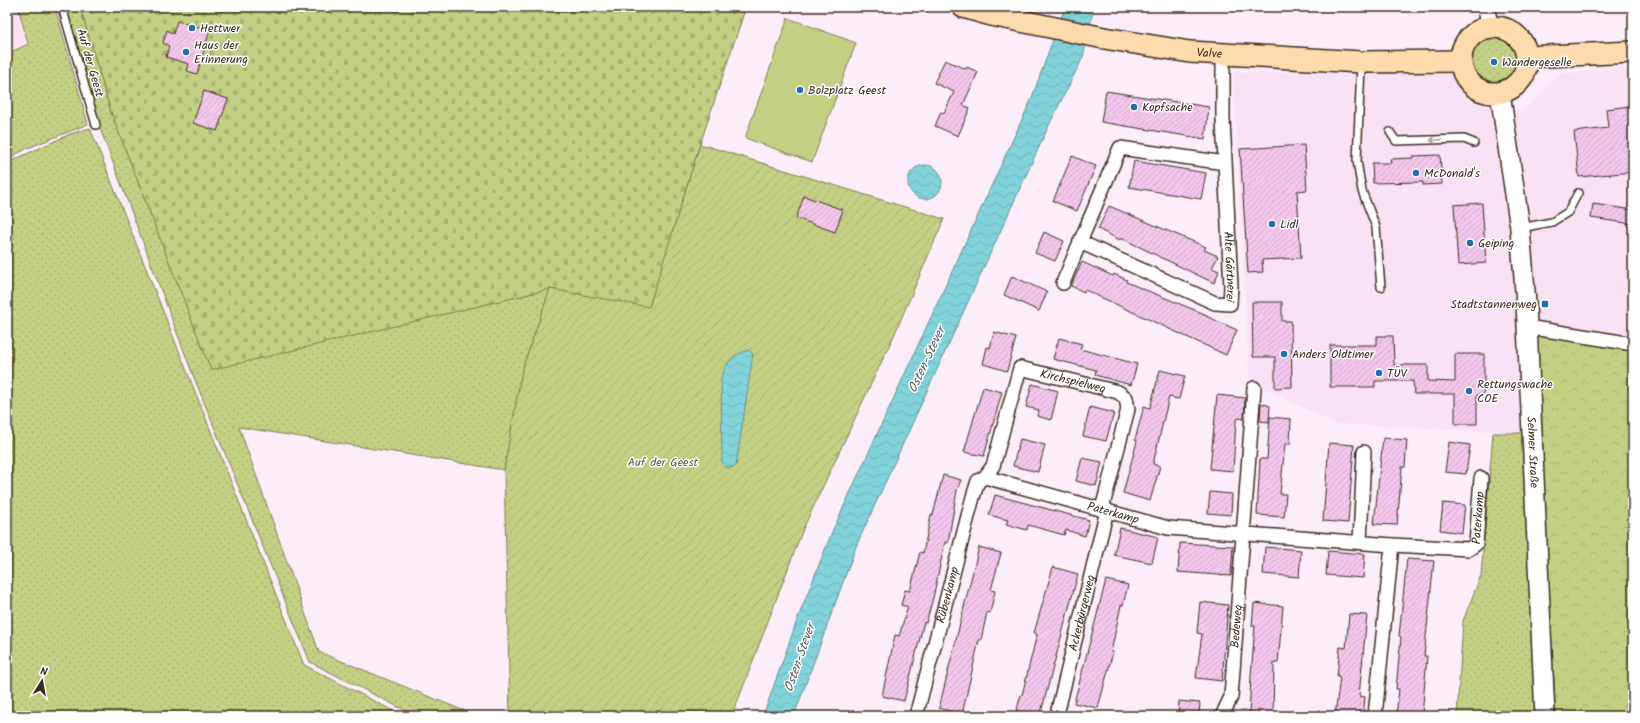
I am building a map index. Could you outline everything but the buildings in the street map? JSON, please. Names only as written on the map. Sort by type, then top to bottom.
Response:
[{"type":"main road","name":"Valve","points":[[963,7],[991,15],[1042,26],[1190,52],[1361,62],[1460,61]]},
{"type":"main road","points":[[1490,27],[1503,28],[1515,34],[1523,45],[1527,57],[1526,69],[1521,80],[1512,89],[1500,93],[1486,93],[1473,86],[1464,75],[1460,61],[1462,49],[1469,38],[1478,31],[1490,27]]},
{"type":"main road","points":[[1527,57],[1633,52]]},
{"type":"main road","name":"Selmer Straße","points":[[1500,93],[1520,228],[1527,327],[1546,716]]},
{"type":"street","points":[[1486,7],[1490,27]]},
{"type":"street","name":"Alte Gärtnerei","points":[[1080,242],[1215,303],[1230,304],[1231,287],[1222,72],[1223,55]]},
{"type":"street","points":[[1063,283],[1120,148],[1225,163]]},
{"type":"street","points":[[1527,327],[1633,344]]},
{"type":"street","name":"Kirchspielweg","points":[[985,477],[993,466],[1020,368],[1118,392],[1126,398],[1128,408],[1104,510]]},
{"type":"street","points":[[1242,534],[1254,388]]},
{"type":"street","points":[[1360,542],[1364,452]]},
{"type":"street","name":"Paterkamp","points":[[985,477],[1168,528],[1392,545],[1469,549],[1476,544],[1481,478]]},
{"type":"street","name":"Rübenkamp","points":[[916,716],[973,497],[978,481],[985,477]]},
{"type":"street","name":"Ackerbürgerweg","points":[[1058,716],[1058,710],[1104,510]]},
{"type":"street","name":"Bedeweg","points":[[1222,716],[1231,697],[1242,534]]},
{"type":"street","points":[[1375,716],[1392,545]]},
{"type":"lane","name":"Auf der Geest","points":[[62,7],[96,125]]},
{"type":"lane","points":[[1361,62],[1357,161],[1362,191],[1376,226],[1381,287]]},
{"type":"lane","points":[[1390,132],[1396,141],[1464,139],[1474,143]]},
{"type":"lane","points":[[1520,228],[1552,222],[1568,212],[1578,194]]},
{"type":"shaded area","points":[[7,7],[16,7],[26,43],[7,53]]},
{"type":"shaded area","points":[[1633,67],[1633,342],[1526,433],[1335,424],[1254,383],[1249,374],[1233,72],[1453,74],[1458,87],[1476,101],[1497,104],[1499,116],[1522,111],[1539,95],[1556,74]]},
{"type":"green space","points":[[18,7],[55,7],[88,124],[28,148],[7,159],[7,54],[28,44]]},
{"type":"green space","points":[[65,7],[80,7],[112,115],[211,369],[550,289],[522,370],[504,470],[239,427],[319,652],[477,716],[416,716],[310,662],[193,375],[98,123]]},
{"type":"green space","points":[[80,7],[746,7],[700,144],[649,308],[550,289],[211,370],[112,115]]},
{"type":"green space","name":"Bolzplatz Geest","points":[[788,18],[856,43],[812,162],[745,138]]},
{"type":"green space","points":[[1494,37],[1503,39],[1511,44],[1516,52],[1518,61],[1516,70],[1511,78],[1503,83],[1494,85],[1485,83],[1477,78],[1472,70],[1470,61],[1472,52],[1477,44],[1485,39]]},
{"type":"green space","points":[[90,128],[304,665],[403,716],[7,716],[7,163],[70,134]]},
{"type":"green space","name":"Auf der Geest","points":[[700,144],[944,219],[895,333],[803,529],[732,716],[510,716],[504,470],[522,370],[550,289],[649,307]]},
{"type":"green space","points":[[1534,334],[1633,349],[1633,716],[1556,716]]},
{"type":"green space","points":[[1493,433],[1526,433],[1537,716],[1457,716],[1463,621],[1481,575]]},
{"type":"water","name":"Osten-Stever","points":[[1065,7],[1094,7],[1083,57],[1050,123],[857,544],[794,716],[763,716],[799,615],[832,532],[1031,100]]},
{"type":"water","points":[[922,165],[928,165],[937,170],[941,176],[941,188],[937,194],[928,199],[922,199],[913,194],[908,185],[908,179],[913,170]]},
{"type":"water","points":[[749,350],[753,354],[736,466],[727,468],[722,463],[721,378],[725,368],[734,357]]},
{"type":"place","name":"Hettwer","points":[[192,28]]},
{"type":"place","name":"Haus der Erinnerung","points":[[186,52]]},
{"type":"place","name":"Wandergeselle","points":[[1494,62]]},
{"type":"place","name":"Bolzplatz Geest","points":[[800,90]]},
{"type":"place","name":"Kopfsache","points":[[1134,107]]},
{"type":"place","name":"McDonald's","points":[[1416,173]]},
{"type":"place","name":"Lidl","points":[[1272,224]]},
{"type":"place","name":"Geiping","points":[[1470,243]]},
{"type":"place","name":"Stadtstannenweg","points":[[1545,304]]},
{"type":"place","name":"Anders Oldtimer","points":[[1284,354]]},
{"type":"place","name":"TÜV","points":[[1379,373]]},
{"type":"place","name":"Rettungswache COE","points":[[1469,391]]}]
